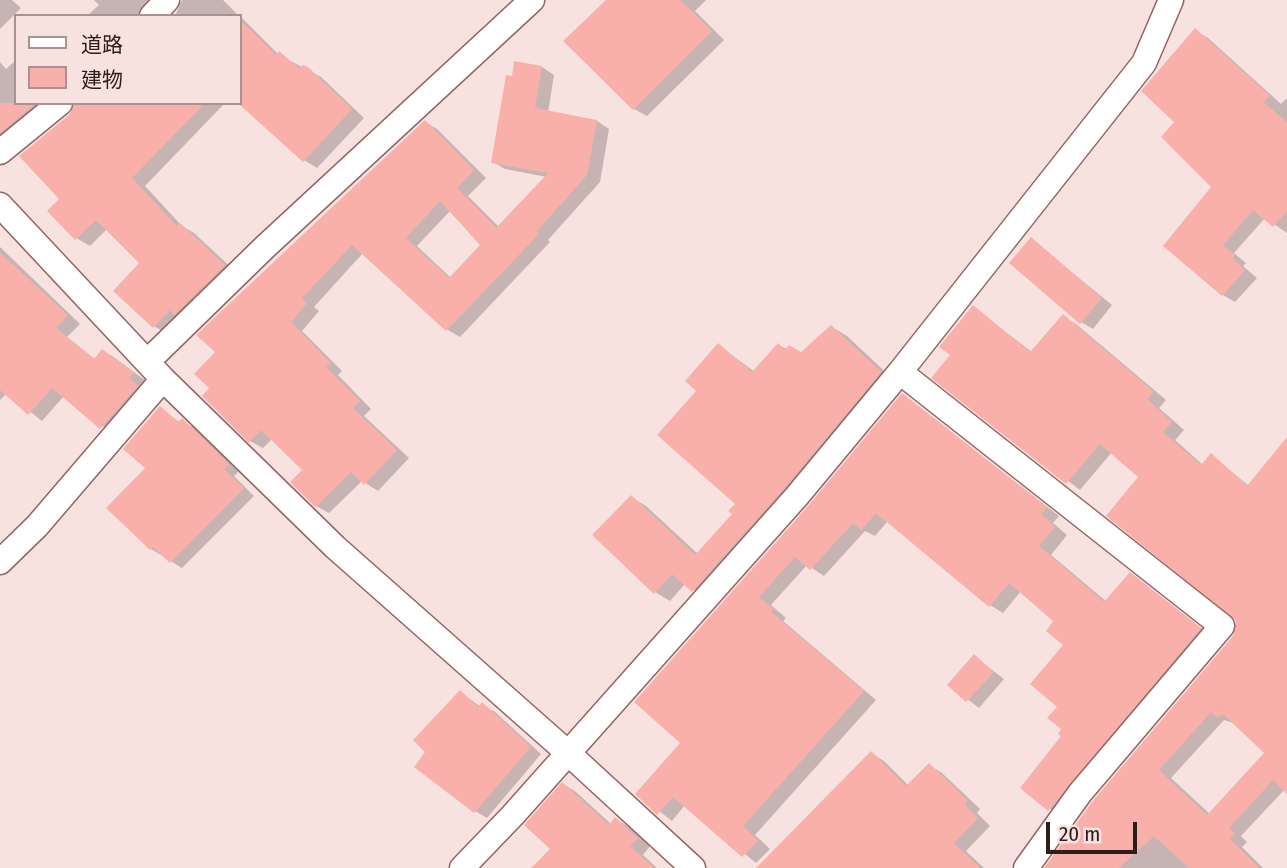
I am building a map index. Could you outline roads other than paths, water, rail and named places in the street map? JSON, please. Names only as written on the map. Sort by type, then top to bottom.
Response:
[{"type":"street","points":[[154,14],[167,0]]},
{"type":"street","points":[[0,562],[37,526],[155,370],[265,247],[532,0]]},
{"type":"street","points":[[462,868],[797,496],[900,372],[1144,64],[1171,0]]},
{"type":"street","points":[[0,152],[58,105]]},
{"type":"street","points":[[0,205],[155,370],[335,547],[568,753],[693,868]]},
{"type":"street","points":[[900,372],[1222,626],[1080,793],[1026,868]]}]
